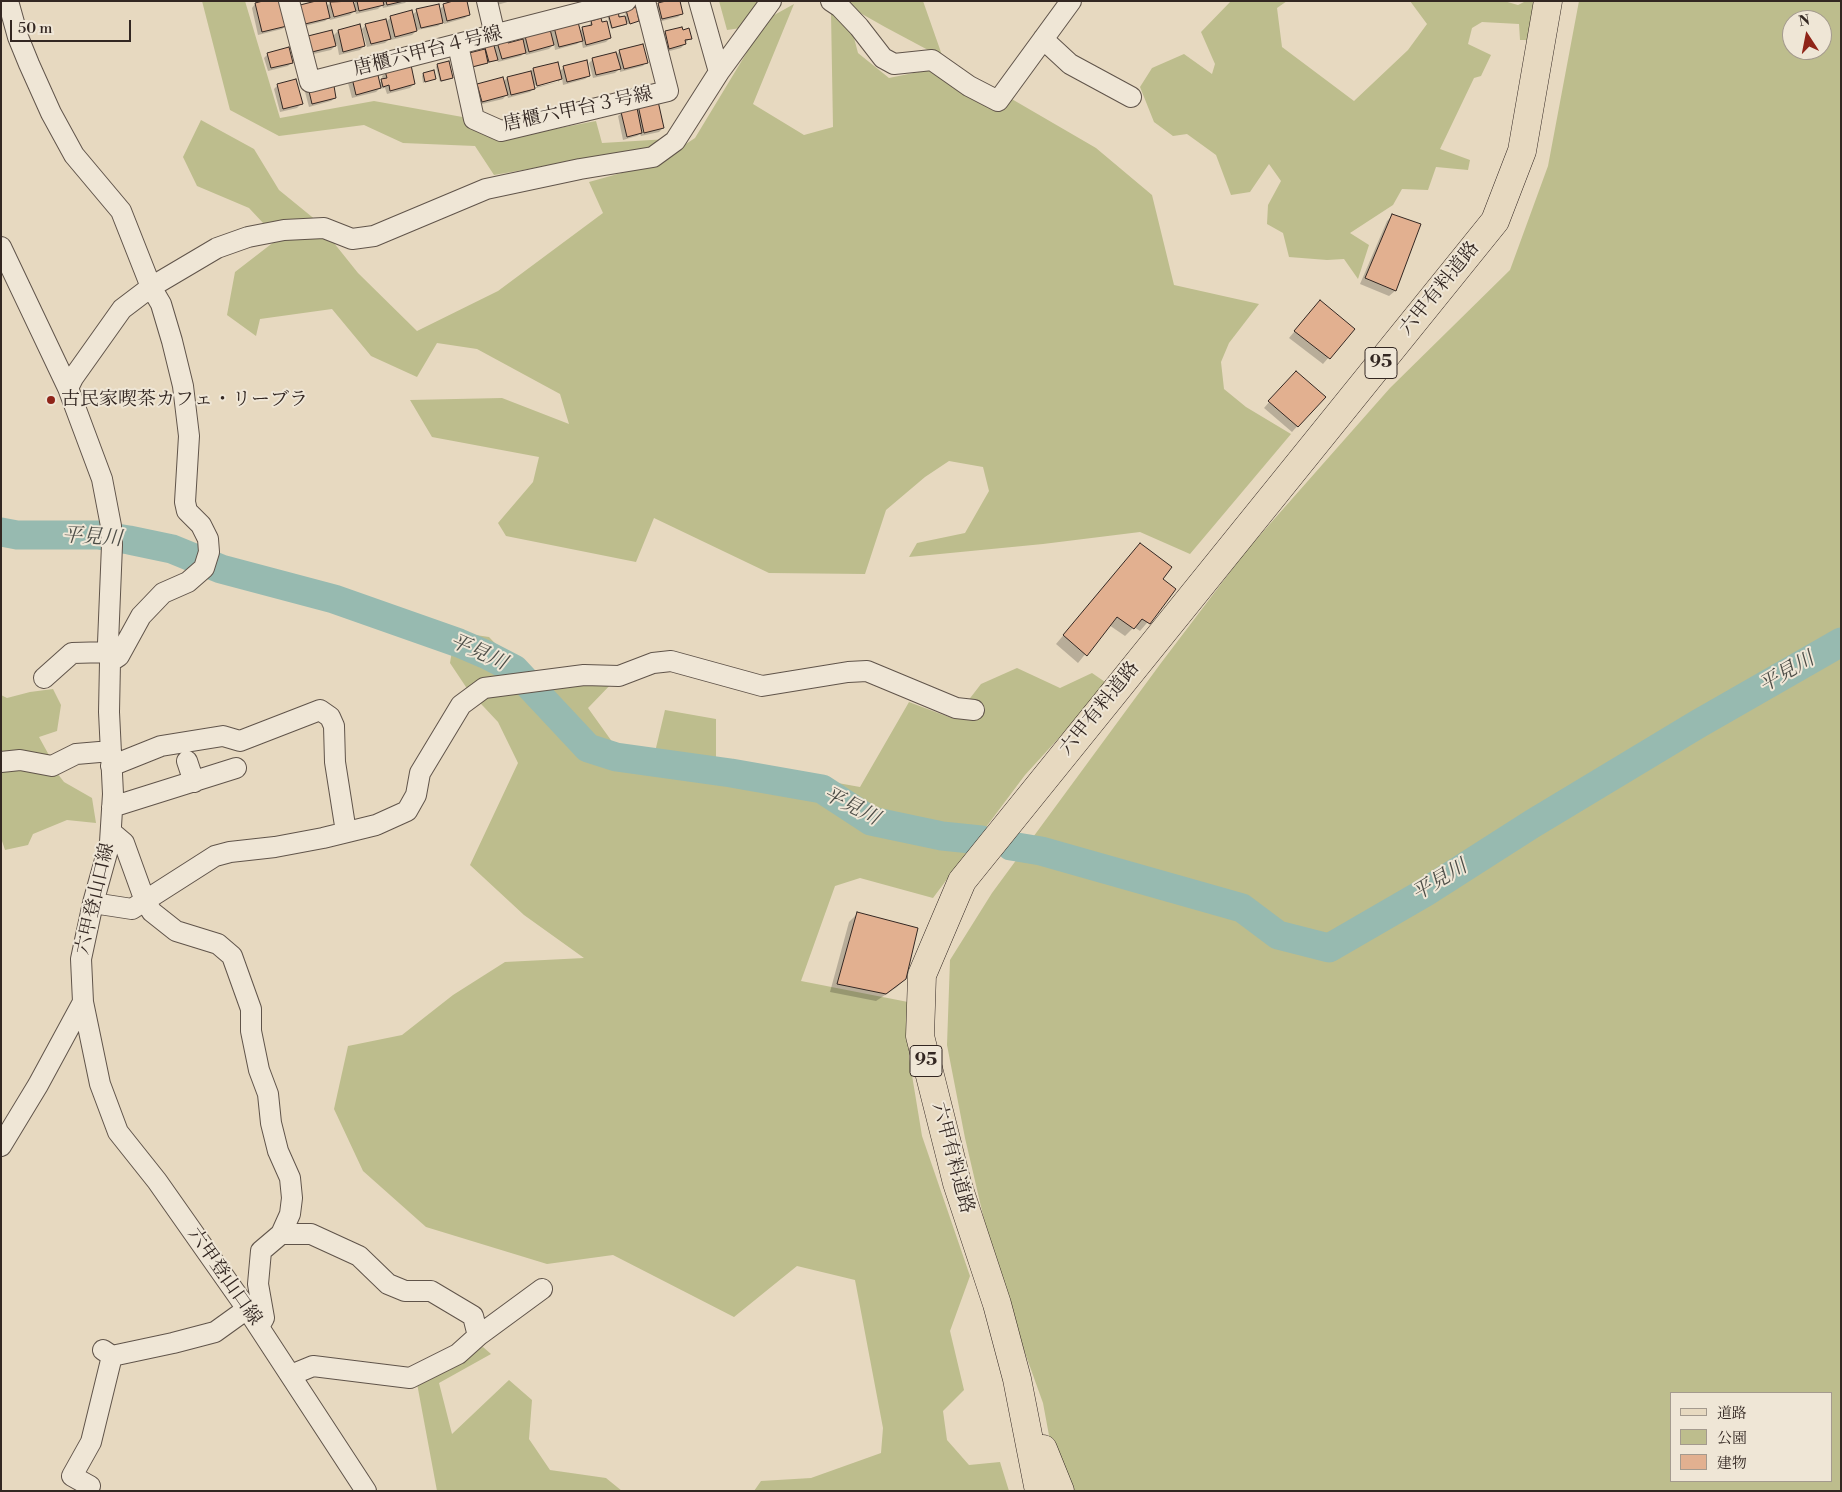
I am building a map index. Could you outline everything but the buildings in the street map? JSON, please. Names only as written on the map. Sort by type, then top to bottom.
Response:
[{"type":"main road","name":"六甲有料道路","points":[[1039,1491],[1016,1379],[997,1304],[957,1183],[920,1036],[922,975],[962,881],[1495,221],[1522,151],[1548,1]]},
{"type":"main road","name":"95","points":[[1016,1379],[1060,1491]]},
{"type":"street","name":"唐櫃六甲台４号線","points":[[290,1],[310,82],[626,1]]},
{"type":"street","points":[[486,1],[495,35]]},
{"type":"street","name":"唐櫃六甲台３号線","points":[[458,44],[474,120],[501,130],[668,91],[645,1]]},
{"type":"street","points":[[699,1],[719,72]]},
{"type":"street","points":[[68,388],[73,378],[122,309],[151,287],[217,248],[248,237],[284,230],[324,228],[352,239],[374,236],[486,189],[580,169],[652,157],[675,141],[719,72],[771,1]]},
{"type":"street","points":[[831,1],[840,7],[859,27],[883,58],[894,64],[932,60],[969,86],[998,101],[1071,1]]},
{"type":"street","points":[[7,10],[51,113],[74,155],[121,211],[151,287],[161,304],[183,386],[189,436],[185,502],[187,512],[201,525],[208,539],[206,560],[188,582],[163,593],[142,616],[119,656],[109,657],[72,652],[44,678]]},
{"type":"street","points":[[1043,39],[1070,64],[1131,97]]},
{"type":"street","name":"六甲登山口線","points":[[1,247],[68,388],[102,478],[111,535],[109,657],[111,832],[81,960],[83,1002],[100,1084],[118,1132],[157,1181],[247,1309],[366,1491]]},
{"type":"street","points":[[93,903],[132,909],[215,856],[230,852],[275,847],[376,825],[407,811],[416,796],[420,773],[461,705],[484,688],[584,675],[619,676],[653,663],[672,661],[762,686],[848,672],[867,671],[956,708],[974,710]]},
{"type":"street","points":[[1,762],[20,760],[52,766],[76,754],[111,759],[161,746],[223,736],[240,741],[320,710],[330,717],[334,726],[335,762],[346,832]]},
{"type":"street","points":[[187,761],[194,782]]},
{"type":"street","points":[[112,807],[236,768]]},
{"type":"street","points":[[111,832],[124,843],[145,901],[152,912],[176,931],[218,944],[232,956],[251,1009],[251,1031],[259,1070],[268,1094],[271,1123],[278,1151],[290,1178],[292,1191],[290,1214],[281,1234],[261,1251],[258,1284],[264,1318],[259,1327]]},
{"type":"street","points":[[1,1146],[38,1085],[83,1002]]},
{"type":"street","points":[[281,1234],[311,1234],[359,1256],[388,1284],[405,1291],[431,1291],[473,1316],[478,1336]]},
{"type":"street","points":[[291,1375],[313,1366],[410,1378],[458,1354],[478,1336],[542,1289]]},
{"type":"street","points":[[90,1486],[72,1476],[91,1442],[108,1353],[173,1343],[215,1332],[247,1309]]},
{"type":"green space","points":[[202,1],[245,1],[280,118],[374,101],[468,118],[502,139],[596,121],[602,143],[668,139],[650,148],[494,175],[475,146],[403,143],[364,125],[279,136],[230,110]]},
{"type":"green space","points":[[719,1],[766,1],[741,28],[727,30]]},
{"type":"green space","points":[[839,1],[923,1],[943,58],[885,27]]},
{"type":"green space","points":[[1231,1],[1287,1],[1277,8],[1282,47],[1354,101],[1408,50],[1427,24],[1410,1],[1504,1],[1518,5],[1526,1],[1534,1],[1529,40],[1520,40],[1519,24],[1482,22],[1472,28],[1468,44],[1491,55],[1481,76],[1474,78],[1440,149],[1470,160],[1468,170],[1436,167],[1428,190],[1402,189],[1393,205],[1350,233],[1369,245],[1358,279],[1344,259],[1327,260],[1289,257],[1283,233],[1267,224],[1268,205],[1281,181],[1269,164],[1250,192],[1231,195],[1216,155],[1187,134],[1173,136],[1154,122],[1140,87],[1152,68],[1184,54],[1212,74],[1215,64],[1201,32]]},
{"type":"green space","points":[[1579,1],[1841,1],[1841,1491],[1065,1491],[1056,1473],[1043,1403],[997,1275],[965,1138],[947,1045],[950,960],[992,893],[1246,551],[1390,388],[1510,270],[1548,166]]},
{"type":"green space","points":[[794,4],[753,104],[804,135],[833,127],[831,12],[853,34],[858,53],[889,78],[928,70],[980,102],[1010,98],[1096,148],[1152,195],[1174,285],[1259,304],[1229,343],[1221,362],[1224,389],[1246,407],[1291,434],[1190,554],[1140,532],[909,557],[917,543],[965,533],[989,491],[983,467],[949,461],[925,477],[886,510],[865,574],[769,573],[654,518],[636,562],[506,536],[498,523],[533,482],[539,457],[432,437],[410,400],[502,398],[569,424],[560,394],[477,349],[437,343],[417,377],[371,356],[332,309],[260,319],[256,336],[227,315],[235,272],[279,238],[330,238],[358,273],[417,331],[498,291],[603,213],[589,182],[657,163],[695,138],[767,19]]},
{"type":"green space","points":[[201,120],[254,149],[279,190],[317,221],[264,224],[249,208],[197,186],[183,157]]},
{"type":"green space","points":[[455,632],[489,637],[535,685],[615,680],[588,708],[613,743],[655,752],[665,710],[716,719],[716,761],[860,787],[909,702],[954,719],[981,684],[1017,668],[1060,688],[1092,673],[1108,684],[1025,775],[933,898],[860,878],[835,886],[801,981],[908,1002],[909,1057],[922,1136],[970,1276],[950,1331],[964,1390],[943,1411],[947,1440],[969,1465],[1000,1462],[1009,1491],[754,1491],[761,1481],[811,1478],[881,1453],[883,1428],[855,1280],[797,1266],[734,1317],[613,1255],[547,1264],[426,1227],[363,1171],[334,1109],[348,1046],[402,1035],[453,995],[505,962],[584,958],[524,915],[470,865],[518,763],[498,722],[468,690],[450,663]]},
{"type":"green space","points":[[53,689],[61,705],[57,731],[39,737],[50,757],[1,755],[1,695],[7,698]]},
{"type":"green space","points":[[1,765],[54,769],[64,782],[92,798],[96,823],[67,820],[33,834],[28,845],[5,850],[1,838]]},
{"type":"green space","points":[[483,1347],[491,1354],[439,1383],[452,1434],[509,1380],[532,1400],[529,1439],[550,1470],[606,1478],[622,1491],[437,1491],[416,1378]]},
{"type":"waterway","name":"平見川","points":[[1,532],[17,535],[98,535],[129,540],[172,549],[221,569],[334,599],[459,643],[514,669],[588,748],[616,757],[731,773],[822,789],[871,821],[942,836],[981,840]]},
{"type":"waterway","name":"平見川","points":[[1011,846],[1041,851],[1242,908],[1278,935],[1329,948],[1424,893],[1532,824],[1698,724],[1841,642]]},
{"type":"place","name":"古民家喫茶カフェ・リーブラ","points":[[51,400]]}]
